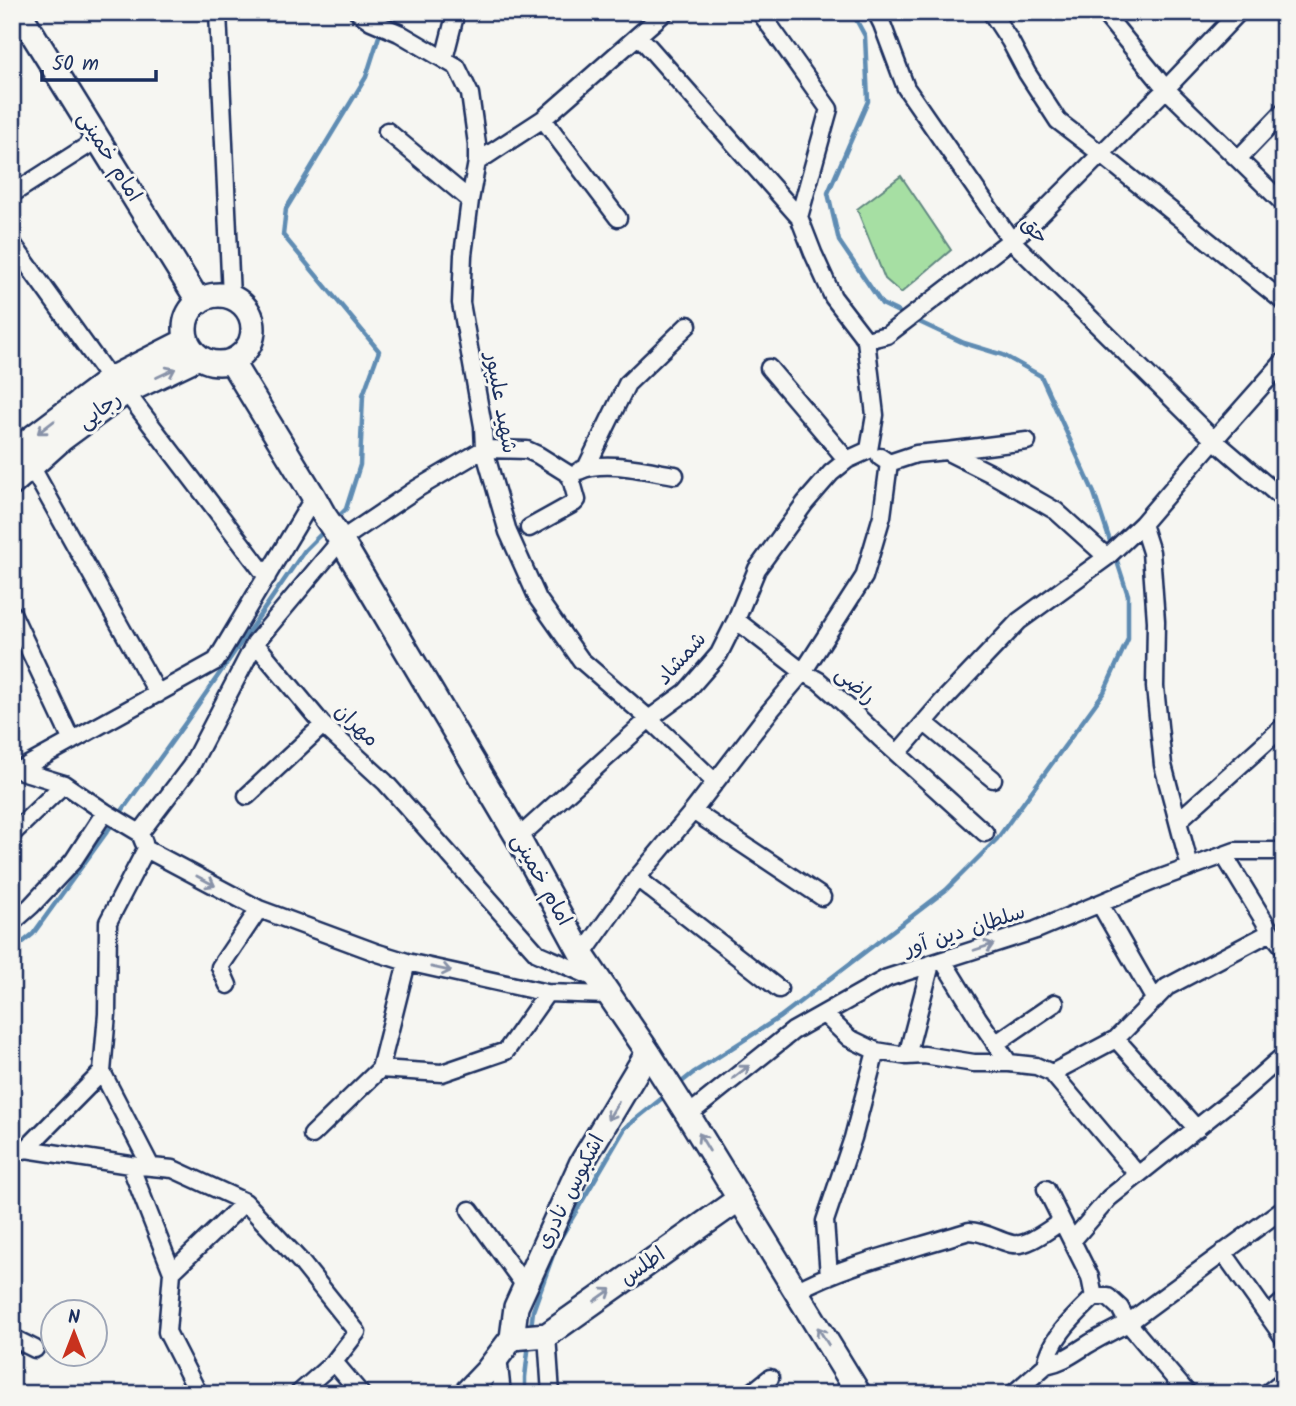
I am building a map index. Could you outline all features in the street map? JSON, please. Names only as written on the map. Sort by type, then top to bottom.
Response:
[{"type":"main road","name":"امام خمینی","points":[[19,12],[199,302]]},
{"type":"main road","points":[[220,295],[232,298],[242,303],[249,312],[253,335],[249,346],[241,355],[231,361],[209,362],[193,348],[185,329],[187,319],[199,302],[209,297],[220,295]]},
{"type":"main road","name":"رجایی","points":[[15,443],[118,385],[193,348]]},
{"type":"main road","name":"امام خمینی","points":[[231,361],[518,838],[582,955],[654,1062],[859,1394]]},
{"type":"main road","name":"رجایی","points":[[12,484],[118,385]]},
{"type":"main road","name":"اشکبوس نادری","points":[[505,1347],[516,1307],[581,1164],[654,1062]]},
{"type":"main road","name":"اطلس","points":[[547,1335],[738,1199]]},
{"type":"main road","points":[[465,1394],[505,1347],[547,1335]]},
{"type":"street","points":[[218,12],[232,298]]},
{"type":"street","points":[[444,59],[456,12]]},
{"type":"street","points":[[477,162],[543,120],[665,12]]},
{"type":"street","points":[[760,12],[829,109],[799,217]]},
{"type":"street","name":"حق","points":[[876,12],[906,88],[1011,240],[1214,440],[1284,500]]},
{"type":"street","points":[[991,12],[1058,121],[1284,302]]},
{"type":"street","points":[[1103,12],[1166,89],[1284,204]]},
{"type":"street","points":[[866,340],[887,335],[1029,226],[1239,12]]},
{"type":"street","name":"شهید علیپور","points":[[364,17],[399,33],[457,67],[470,94],[477,162],[463,255],[461,303],[484,449],[508,532],[538,599],[581,660],[649,719],[715,782]]},
{"type":"street","points":[[639,36],[799,217],[833,298],[866,340],[875,415],[869,450],[889,463]]},
{"type":"street","points":[[1238,159],[1284,111]]},
{"type":"street","points":[[543,120],[618,218]]},
{"type":"street","points":[[387,131],[470,200]]},
{"type":"street","points":[[12,194],[98,139]]},
{"type":"street","points":[[12,243],[267,577]]},
{"type":"street","points":[[586,468],[627,384],[688,325]]},
{"type":"street","points":[[898,753],[1019,621],[1107,557],[1142,524],[1284,361]]},
{"type":"street","points":[[769,368],[847,460]]},
{"type":"street","points":[[1266,381],[1284,384]]},
{"type":"street","points":[[889,463],[916,454],[1027,441]]},
{"type":"street","points":[[16,769],[216,661],[267,577],[329,521],[418,488],[484,449],[527,450],[570,475],[577,500],[529,528]]},
{"type":"street","name":"شمشاد","points":[[518,838],[649,719],[686,692],[719,654],[757,569],[805,503],[831,473],[847,460],[869,450]]},
{"type":"street","points":[[946,452],[990,473],[1056,511],[1107,557]]},
{"type":"street","points":[[736,620],[803,672],[864,577],[882,516],[889,463]]},
{"type":"street","points":[[32,466],[158,694]]},
{"type":"street","points":[[570,475],[586,468],[609,466],[675,475]]},
{"type":"street","points":[[140,833],[191,766],[255,643],[329,521]]},
{"type":"street","points":[[1142,524],[1151,552],[1156,621],[1154,687],[1163,765],[1190,867]]},
{"type":"street","points":[[12,613],[72,741]]},
{"type":"street","name":"مهران","points":[[255,643],[323,725],[385,782],[537,953],[602,987]]},
{"type":"street","name":"راضی","points":[[582,955],[637,878],[803,672],[827,688],[985,833]]},
{"type":"street","points":[[925,723],[993,779]]},
{"type":"street","points":[[247,796],[323,725]]},
{"type":"street","points":[[1178,821],[1284,726]]},
{"type":"street","points":[[16,769],[64,784],[140,833],[146,849],[259,909],[407,962],[547,992],[602,987]]},
{"type":"street","points":[[12,834],[64,784]]},
{"type":"street","points":[[693,811],[822,897]]},
{"type":"street","points":[[12,923],[32,906],[73,862],[105,812]]},
{"type":"street","points":[[146,849],[108,922],[107,1014],[102,1072],[151,1167]]},
{"type":"street","name":"سلطان دین آور","points":[[682,1107],[793,1031],[887,978],[1036,930],[1235,851],[1284,851]]},
{"type":"street","points":[[1224,855],[1271,932],[1284,948]]},
{"type":"street","points":[[637,878],[779,989]]},
{"type":"street","points":[[1100,904],[1155,1000]]},
{"type":"street","points":[[228,985],[220,967],[259,909]]},
{"type":"street","points":[[1052,1073],[1116,1039],[1167,987],[1271,932]]},
{"type":"street","points":[[313,1135],[380,1069],[407,962]]},
{"type":"street","points":[[937,963],[1009,1063]]},
{"type":"street","points":[[907,1056],[937,963]]},
{"type":"street","points":[[380,1069],[442,1073],[506,1051],[547,992]]},
{"type":"street","points":[[995,1044],[1055,1003]]},
{"type":"street","points":[[824,1014],[849,1038],[876,1051],[974,1063],[1036,1066],[1052,1073],[1138,1175]]},
{"type":"street","points":[[1116,1039],[1197,1129]]},
{"type":"street","points":[[829,1276],[825,1221],[853,1138],[876,1051]]},
{"type":"street","points":[[1072,1241],[1109,1198],[1242,1093],[1284,1055]]},
{"type":"street","points":[[19,1152],[102,1072]]},
{"type":"street","points":[[19,1152],[173,1169],[245,1202],[301,1262],[357,1332],[334,1362],[298,1394]]},
{"type":"street","points":[[130,1165],[172,1272],[167,1332],[200,1394]]},
{"type":"street","points":[[1046,1189],[1090,1277],[1094,1297]]},
{"type":"street","points":[[172,1272],[245,1202]]},
{"type":"street","points":[[1013,1394],[1046,1365],[1070,1358],[1085,1346],[1128,1323],[1284,1208]]},
{"type":"street","points":[[470,1210],[525,1286]]},
{"type":"street","points":[[796,1292],[850,1267],[969,1231],[982,1232],[1015,1245],[1034,1239],[1062,1221]]},
{"type":"street","points":[[1223,1252],[1284,1338]]},
{"type":"street","points":[[1046,1365],[1048,1351],[1063,1331],[1094,1297],[1108,1297],[1120,1308],[1128,1323],[1188,1394]]},
{"type":"street","points":[[1268,1315],[1284,1301]]},
{"type":"street","points":[[547,1335],[551,1394]]},
{"type":"street","points":[[12,1340],[13,1338],[35,1349]]},
{"type":"street","points":[[502,1394],[505,1347]]},
{"type":"street","points":[[334,1362],[361,1394]]},
{"type":"street","points":[[750,1394],[770,1378]]},
{"type":"street","points":[[1266,1394],[1284,1380]]},
{"type":"green space","points":[[901,176],[951,250],[901,293],[885,279],[857,209]]},
{"type":"waterway","points":[[852,12],[865,36],[868,101],[828,193],[839,241],[882,304],[907,316]]},
{"type":"waterway","points":[[336,519],[346,509],[360,465],[363,395],[379,351],[283,235],[286,209],[366,77],[381,30]]},
{"type":"waterway","points":[[915,320],[964,343],[1003,355],[1041,376],[1094,493],[1112,547]]},
{"type":"waterway","points":[[119,815],[305,550],[325,530]]},
{"type":"waterway","points":[[678,1085],[780,1017],[946,890],[997,839],[1104,692],[1128,639],[1128,595],[1115,555]]},
{"type":"waterway","points":[[12,951],[33,934],[114,822]]},
{"type":"waterway","points":[[531,1328],[533,1311],[557,1244],[625,1128],[666,1095]]},
{"type":"waterway","points":[[525,1394],[529,1343]]}]
